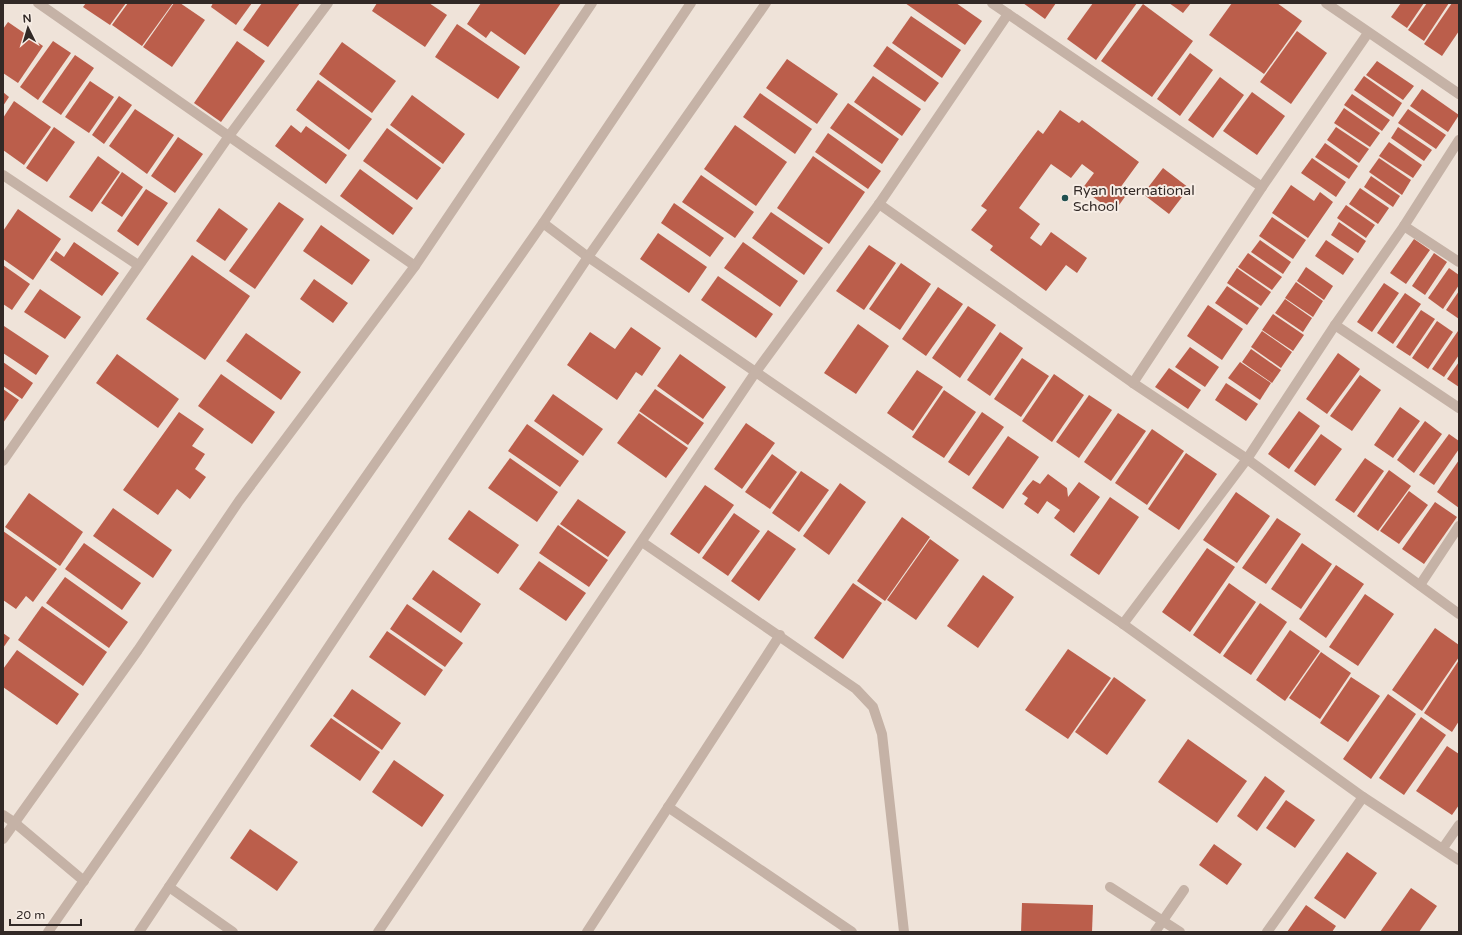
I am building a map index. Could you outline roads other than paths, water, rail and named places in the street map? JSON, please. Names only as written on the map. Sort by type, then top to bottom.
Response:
[{"type":"street","points":[[38,3],[415,266]]},
{"type":"street","points":[[3,461],[229,136],[328,3]]},
{"type":"street","points":[[3,839],[138,650],[239,501],[415,266],[592,3]]},
{"type":"street","points":[[48,932],[543,223],[691,3]]},
{"type":"street","points":[[139,932],[588,257],[766,3]]},
{"type":"street","points":[[992,3],[1262,186]]},
{"type":"street","points":[[1326,3],[1459,94]]},
{"type":"street","points":[[378,932],[755,373],[879,204],[1008,14]]},
{"type":"street","points":[[1134,382],[1262,186],[1368,33]]},
{"type":"street","points":[[1123,624],[1247,459],[1335,325],[1404,226],[1459,140]]},
{"type":"street","points":[[3,175],[138,265]]},
{"type":"street","points":[[879,204],[1247,459],[1459,614]]},
{"type":"street","points":[[543,223],[588,257],[755,373],[1123,624],[1363,797],[1443,848],[1459,860]]},
{"type":"street","points":[[1404,226],[1459,262]]},
{"type":"street","points":[[1335,325],[1459,408]]},
{"type":"street","points":[[1420,585],[1459,526]]},
{"type":"street","points":[[642,542],[780,635],[856,689],[873,708],[882,734],[904,932]]},
{"type":"street","points":[[587,932],[780,635]]},
{"type":"street","points":[[1267,932],[1363,797]]},
{"type":"street","points":[[668,807],[852,932]]},
{"type":"street","points":[[3,815],[15,823],[84,881]]},
{"type":"street","points":[[1443,848],[1459,825]]},
{"type":"street","points":[[169,887],[233,932]]},
{"type":"street","points":[[1110,887],[1180,932]]},
{"type":"street","points":[[1155,932],[1184,890]]},
{"type":"place","name":"Ryan International School","points":[[1065,198]]}]
